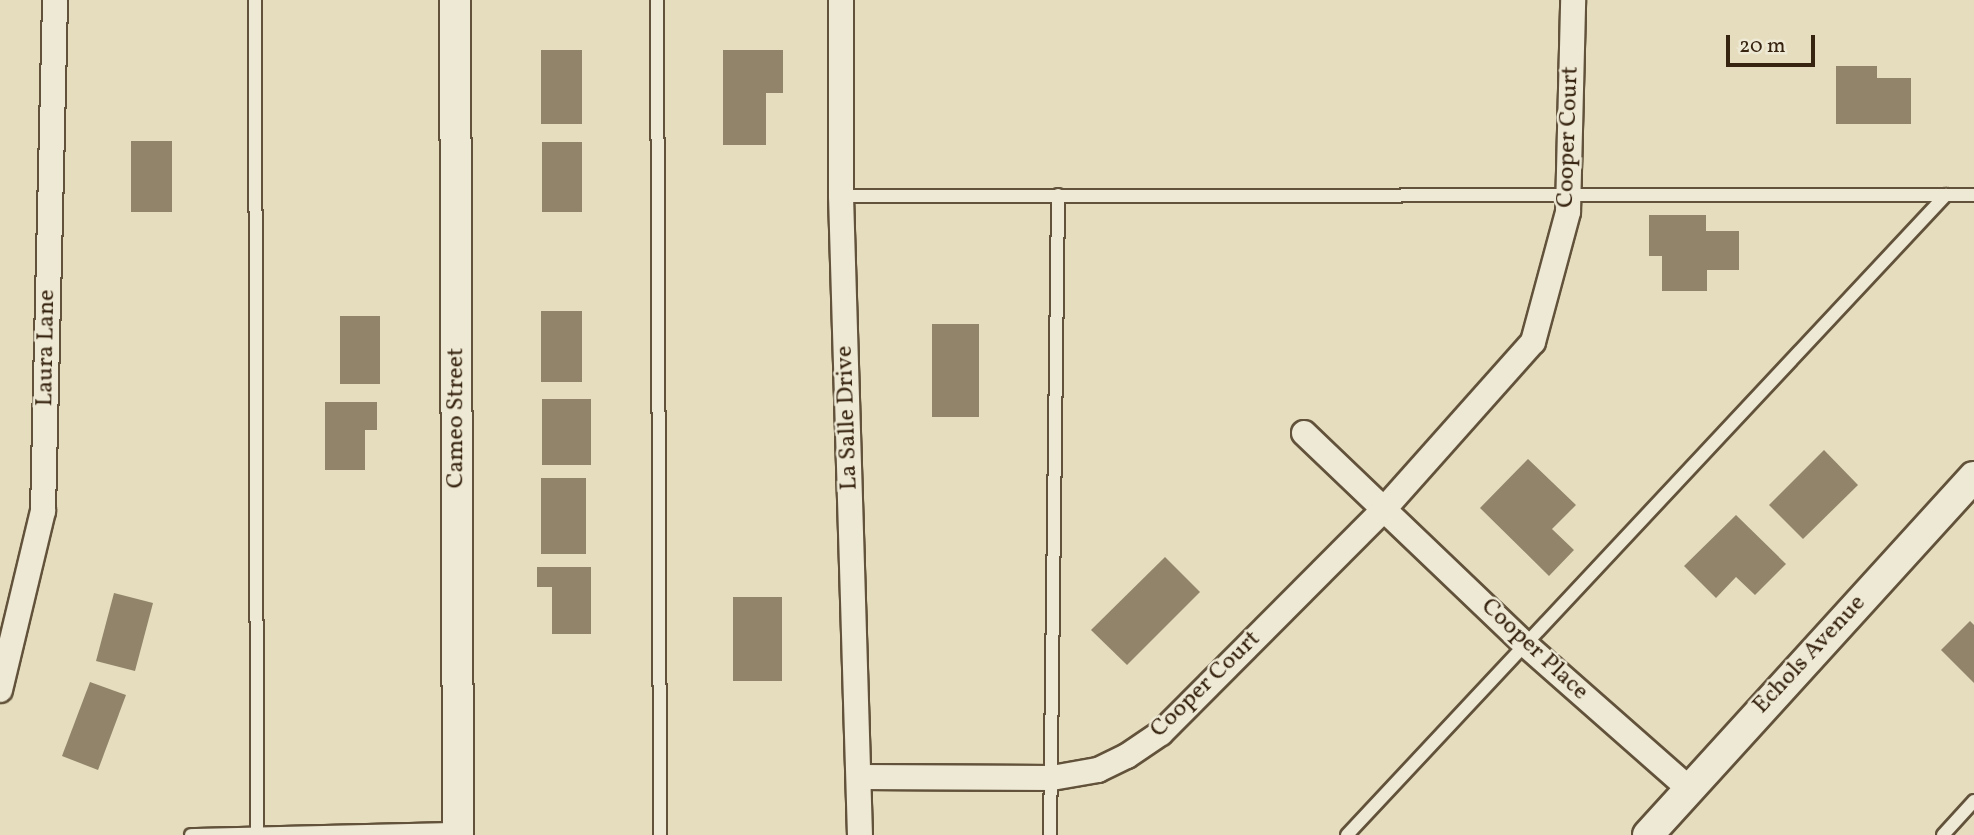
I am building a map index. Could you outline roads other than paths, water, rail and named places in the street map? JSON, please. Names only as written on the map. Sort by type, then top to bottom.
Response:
[{"type":"street","name":"Laura Lane","points":[[0,690],[43,511],[55,0]]},
{"type":"street","name":"Cameo Street","points":[[455,0],[458,832]]},
{"type":"street","name":"La Salle Drive","points":[[841,0],[841,196],[860,835]]},
{"type":"street","name":"Cooper Court","points":[[860,777],[1052,778],[1098,770],[1161,733],[1385,508],[1533,342],[1568,212],[1573,0]]},
{"type":"street","points":[[1304,433],[1385,508]]},
{"type":"street","name":"Echols Avenue","points":[[1648,835],[1974,477]]},
{"type":"street","name":"Cooper Place","points":[[1385,508],[1526,645],[1688,788]]},
{"type":"lane","points":[[255,0],[257,831]]},
{"type":"lane","points":[[657,0],[660,835]]},
{"type":"lane","points":[[1050,835],[1058,195]]},
{"type":"lane","points":[[1348,835],[1946,195]]},
{"type":"lane","points":[[841,196],[1974,195]]},
{"type":"lane","points":[[1942,835],[1974,801]]},
{"type":"lane","points":[[191,835],[257,831],[458,832]]}]
